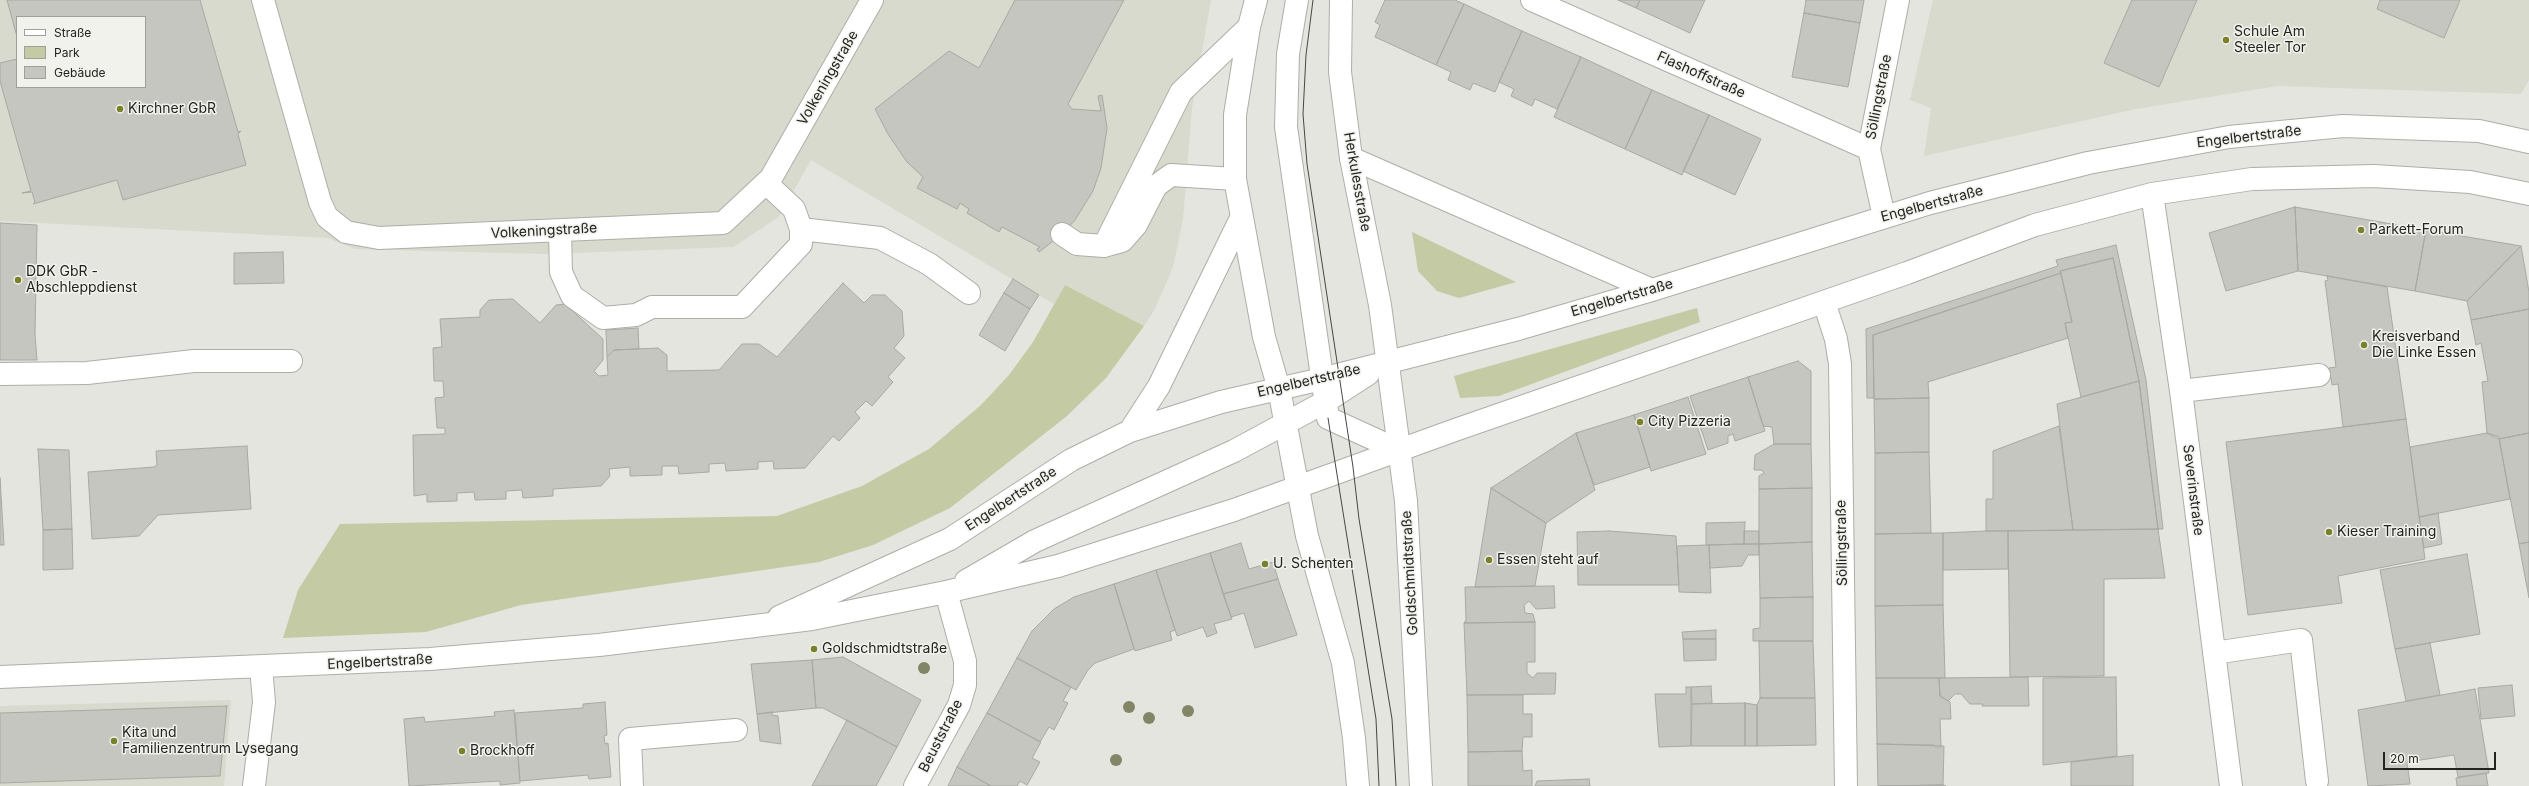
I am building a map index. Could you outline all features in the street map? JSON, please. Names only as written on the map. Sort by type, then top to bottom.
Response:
[{"type":"street","name":"Volkeningstraße","points":[[263,0],[320,202],[327,217],[346,232],[379,238],[723,223],[771,178],[872,0]]},
{"type":"street","points":[[1256,0],[1249,28],[1235,115],[1235,179],[1264,337],[1279,389],[1307,536],[1342,663],[1354,738],[1358,786]]},
{"type":"street","points":[[1297,0],[1288,54],[1286,127],[1328,418],[1400,451]]},
{"type":"street","name":"Herkulesstraße","points":[[1341,0],[1340,72],[1351,158],[1380,305],[1388,362]]},
{"type":"street","name":"Flashoffstraße","points":[[1532,0],[1869,149]]},
{"type":"street","name":"Söllingstraße","points":[[1884,217],[1869,149],[1898,0]]},
{"type":"street","points":[[1104,246],[1182,92],[1249,28]]},
{"type":"street","name":"Engelbertstraße","points":[[759,626],[950,539],[1071,460],[1130,431],[1221,402],[1468,343],[1652,290],[1884,217],[2088,163],[2228,137],[2343,126],[2479,131],[2529,142]]},
{"type":"street","points":[[1351,158],[1652,290]]},
{"type":"street","points":[[1062,234],[1077,244],[1104,246],[1122,241],[1136,225],[1156,186],[1171,175],[1235,179]]},
{"type":"street","name":"Engelbertstraße","points":[[0,677],[438,659],[599,645],[812,619],[946,592],[1058,566],[1299,488],[1824,302],[2035,225],[2152,194],[2252,179],[2374,176],[2470,182],[2529,194]]},
{"type":"street","points":[[560,231],[561,272],[572,296],[603,318],[636,315],[652,307],[742,307],[801,244],[801,229],[794,209],[766,183]]},
{"type":"street","name":"Severinstraße","points":[[2152,194],[2181,391],[2231,786]]},
{"type":"street","points":[[1130,431],[1159,386],[1241,218]]},
{"type":"street","points":[[801,229],[880,238],[929,264],[969,293]]},
{"type":"street","name":"Söllingstraße","points":[[1824,302],[1836,338],[1840,364],[1846,786]]},
{"type":"street","points":[[0,374],[87,373],[194,361],[291,361]]},
{"type":"street","points":[[946,592],[1035,541],[1234,451],[1325,402],[1388,362]]},
{"type":"street","name":"Goldschmidtstraße","points":[[1388,362],[1406,501],[1421,786]]},
{"type":"street","points":[[2181,391],[2319,375]]},
{"type":"street","name":"Beuststraße","points":[[915,786],[959,705],[965,684],[965,661],[946,592]]},
{"type":"street","points":[[2214,653],[2301,640],[2317,781]]},
{"type":"street","points":[[254,786],[264,702],[261,667]]},
{"type":"street","points":[[632,786],[630,739],[736,730]]},
{"type":"shaded area","points":[[0,0],[1211,0],[1192,108],[1183,219],[1173,267],[1155,309],[1144,326],[1065,285],[1054,304],[811,160],[779,217],[733,247],[545,254],[355,249],[328,238],[0,221]]},
{"type":"shaded area","name":"Schule Am Steeler Tor","points":[[1933,0],[2529,0],[2529,80],[2521,94],[2277,86],[2136,109],[1924,156],[1931,108],[1910,100]]},
{"type":"shaded area","name":"Kita und Familienzentrum Lysegang","points":[[231,700],[224,786],[0,786],[0,706]]},
{"type":"green space","points":[[1412,232],[1516,282],[1459,298],[1437,291],[1418,271]]},
{"type":"green space","points":[[1065,285],[1144,326],[1106,378],[1067,416],[950,508],[873,545],[819,562],[521,605],[426,632],[283,638],[298,590],[340,524],[777,516],[862,486],[929,449],[981,405],[1009,375],[1033,342]]},
{"type":"green space","points":[[1697,308],[1700,322],[1499,396],[1460,398],[1454,376]]},
{"type":"building","name":"Kirchner GbR","points":[[7,0],[200,0],[238,132],[241,131],[238,134],[246,165],[123,200],[117,180],[33,204],[35,202],[32,192],[22,193],[31,191],[0,81],[0,63],[16,59],[16,88],[146,88],[146,16],[16,16],[16,33]]},
{"type":"building","points":[[1015,0],[1124,0],[1068,104],[1072,109],[1101,111],[1098,96],[1102,95],[1107,128],[1101,168],[1093,191],[1075,220],[1062,234],[1039,252],[1037,249],[1040,247],[1002,227],[999,232],[967,213],[969,209],[960,203],[957,209],[917,188],[923,177],[907,162],[888,134],[875,109],[949,51],[979,68]]},
{"type":"building","points":[[1385,0],[1455,0],[1464,4],[1436,65],[1375,37],[1380,25],[1375,22]]},
{"type":"building","points":[[1618,0],[1640,0],[1636,8]]},
{"type":"building","points":[[1640,0],[1705,0],[1690,33],[1636,8]]},
{"type":"building","points":[[1806,0],[1864,0],[1860,23],[1804,13]]},
{"type":"building","points":[[2132,0],[2197,0],[2159,87],[2104,63]]},
{"type":"building","points":[[2380,0],[2460,0],[2444,38],[2377,9]]},
{"type":"building","points":[[1464,4],[1522,31],[1495,92],[1473,83],[1470,90],[1448,80],[1451,72],[1436,65]]},
{"type":"building","points":[[1804,13],[1860,23],[1848,87],[1792,77]]},
{"type":"building","points":[[1522,31],[1581,57],[1557,109],[1535,99],[1532,106],[1511,96],[1514,89],[1499,82]]},
{"type":"building","points":[[1581,57],[1652,90],[1625,149],[1554,117]]},
{"type":"building","points":[[1652,90],[1709,115],[1682,175],[1625,149]]},
{"type":"building","points":[[1709,115],[1761,139],[1735,195],[1683,171]]},
{"type":"building","points":[[2295,207],[2426,230],[2415,291],[2298,271]]},
{"type":"building","points":[[2295,207],[2298,271],[2226,291],[2209,233]]},
{"type":"building","name":"DDK GbR - Abschleppdienst","points":[[0,223],[37,225],[35,335],[37,360],[0,360]]},
{"type":"building","points":[[2426,230],[2521,246],[2467,301],[2415,291]]},
{"type":"building","points":[[2116,245],[2146,380],[2163,529],[2158,529],[2139,381],[2113,258],[2060,271],[2061,273],[1873,335],[1874,398],[1867,398],[1866,329],[2058,266],[2056,260]]},
{"type":"building","points":[[2521,246],[2529,292],[2529,309],[2471,320],[2467,301]]},
{"type":"building","points":[[283,252],[284,283],[234,284],[234,253]]},
{"type":"building","points":[[2113,258],[2139,381],[2081,397],[2065,323],[2072,322],[2060,271]]},
{"type":"building","points":[[2061,273],[2072,322],[2065,323],[2068,338],[1928,382],[1929,398],[1874,399],[1873,335]]},
{"type":"building","name":"Kreisverband Die Linke Essen","points":[[2327,276],[2387,287],[2406,419],[2343,427],[2338,384],[2332,385],[2329,368],[2336,367],[2325,281],[2328,280]]},
{"type":"building","points":[[1013,279],[1039,295],[1030,309],[1004,293]]},
{"type":"building","points":[[843,283],[864,303],[872,295],[885,295],[902,311],[904,336],[894,348],[905,358],[888,377],[893,382],[872,406],[866,401],[855,412],[860,418],[839,441],[833,436],[805,468],[774,469],[773,461],[758,462],[758,469],[726,471],[725,463],[709,464],[709,472],[679,474],[678,466],[662,466],[662,475],[630,476],[630,467],[609,469],[610,476],[601,486],[553,489],[553,496],[523,498],[522,490],[506,491],[506,499],[475,500],[474,492],[457,493],[457,501],[427,502],[427,494],[414,496],[413,435],[445,434],[445,428],[437,428],[435,398],[444,397],[443,381],[434,381],[433,348],[442,347],[440,319],[480,317],[480,310],[489,300],[513,299],[540,323],[556,305],[565,304],[603,339],[603,360],[594,371],[599,376],[608,375],[607,357],[614,350],[658,348],[667,355],[667,371],[719,370],[742,344],[759,344],[777,357]]},
{"type":"building","points":[[1004,293],[1030,309],[1005,351],[979,335]]},
{"type":"building","points":[[2529,309],[2529,433],[2499,439],[2487,433],[2482,382],[2488,381],[2481,343],[2476,345],[2471,320]]},
{"type":"building","points":[[638,328],[639,349],[614,350],[607,357],[606,330]]},
{"type":"building","points":[[1798,361],[1811,371],[1811,444],[1774,444],[1772,427],[1763,426],[1748,377]]},
{"type":"building","points":[[1748,377],[1765,431],[1735,441],[1733,434],[1728,436],[1728,443],[1708,450],[1690,396]]},
{"type":"building","points":[[2139,381],[2158,529],[2073,530],[2057,404]]},
{"type":"building","points":[[1688,397],[1706,454],[1651,471],[1634,415]]},
{"type":"building","points":[[1929,398],[1929,452],[1875,453],[1874,399]]},
{"type":"building","points":[[1634,415],[1650,467],[1594,485],[1576,433]]},
{"type":"building","name":"Kieser Training","points":[[2406,419],[2425,559],[2338,576],[2342,603],[2248,615],[2226,442]]},
{"type":"building","points":[[2059,426],[2073,530],[1986,531],[1986,499],[1993,499],[1993,451]]},
{"type":"building","points":[[1576,433],[1595,490],[1546,523],[1491,488]]},
{"type":"building","points":[[2487,433],[2499,437],[2510,499],[2419,517],[2410,447]]},
{"type":"building","points":[[2529,433],[2529,542],[2519,544],[2499,439]]},
{"type":"building","points":[[1774,444],[1811,444],[1812,488],[1759,489],[1759,476],[1764,473],[1762,470],[1754,470],[1755,455]]},
{"type":"building","points":[[247,446],[251,509],[158,515],[139,536],[92,539],[88,472],[154,467],[157,465],[156,451]]},
{"type":"building","points":[[38,449],[69,450],[72,529],[43,530]]},
{"type":"building","points":[[1929,452],[1931,533],[1875,534],[1875,453]]},
{"type":"building","points":[[0,478],[4,545],[0,545]]},
{"type":"building","points":[[1491,488],[1546,523],[1535,586],[1475,587]]},
{"type":"building","points":[[1812,488],[1812,542],[1759,544],[1759,489]]},
{"type":"building","points":[[2438,513],[2442,544],[2424,548],[2419,517]]},
{"type":"building","points":[[1745,522],[1744,544],[1706,545],[1706,523]]},
{"type":"building","points":[[72,529],[73,569],[43,570],[43,530]]},
{"type":"building","points":[[2158,529],[2165,578],[2104,579],[2104,676],[2010,677],[2008,531]]},
{"type":"building","points":[[1609,531],[1676,536],[1679,585],[1578,585],[1577,532]]},
{"type":"building","points":[[1744,531],[1759,531],[1759,544],[1744,544]]},
{"type":"building","points":[[2008,531],[2008,569],[1943,570],[1943,533]]},
{"type":"building","points":[[1943,533],[1943,605],[1875,606],[1875,534]]},
{"type":"building","points":[[1812,542],[1813,597],[1760,598],[1759,544]]},
{"type":"building","points":[[2529,542],[2529,598],[2519,544]]},
{"type":"building","points":[[1241,543],[1249,569],[1273,562],[1278,579],[1223,594],[1210,553]]},
{"type":"building","points":[[1759,544],[1759,555],[1748,555],[1742,566],[1710,568],[1709,545]]},
{"type":"building","points":[[1709,545],[1711,593],[1679,592],[1677,546]]},
{"type":"building","points":[[1210,553],[1232,619],[1214,624],[1217,633],[1207,637],[1203,627],[1177,636],[1156,570]]},
{"type":"building","points":[[2467,554],[2480,634],[2395,649],[2380,570]]},
{"type":"building","points":[[1156,570],[1175,630],[1170,632],[1172,640],[1135,651],[1114,584]]},
{"type":"building","points":[[1278,579],[1297,635],[1255,648],[1244,613],[1231,617],[1223,594]]},
{"type":"building","points":[[1114,584],[1134,649],[1095,663],[1088,670],[1076,690],[1017,658],[1032,631],[1054,609],[1074,597]]},
{"type":"building","points":[[1554,586],[1555,608],[1536,609],[1529,601],[1524,605],[1525,613],[1533,614],[1535,622],[1464,623],[1466,620],[1465,587]]},
{"type":"building","points":[[1813,597],[1813,641],[1753,641],[1753,629],[1760,628],[1760,598]]},
{"type":"building","points":[[1943,605],[1945,678],[1876,678],[1875,606]]},
{"type":"building","points":[[1535,622],[1535,662],[1527,662],[1527,673],[1533,678],[1537,673],[1556,673],[1555,694],[1467,695],[1464,623]]},
{"type":"building","points":[[1716,630],[1716,639],[1683,639],[1682,632]]},
{"type":"building","points":[[1683,639],[1716,639],[1716,660],[1684,661]]},
{"type":"building","points":[[1759,641],[1813,641],[1815,698],[1760,698]]},
{"type":"building","points":[[2430,643],[2440,695],[2406,701],[2395,649]]},
{"type":"building","points":[[843,657],[921,700],[897,747],[823,708],[816,708],[812,660]]},
{"type":"building","points":[[1017,658],[1071,687],[1063,701],[1068,703],[1054,730],[1049,727],[1040,742],[987,713]]},
{"type":"building","points":[[812,660],[816,708],[757,714],[751,664]]},
{"type":"building","points":[[2028,677],[2029,706],[1982,706],[1983,704],[1970,704],[1961,694],[1955,694],[1948,701],[1940,696],[1939,678]]},
{"type":"building","points":[[2116,677],[2117,756],[2043,765],[2043,678]]},
{"type":"building","points":[[1876,678],[1939,678],[1940,696],[1950,702],[1951,719],[1940,719],[1941,747],[1935,747],[1934,745],[1877,744]]},
{"type":"building","points":[[2512,685],[2515,716],[2481,719],[2478,688]]},
{"type":"building","points":[[1711,686],[1712,703],[1692,704],[1691,687]]},
{"type":"building","points":[[1686,687],[1691,687],[1691,746],[1659,747],[1655,694],[1686,694]]},
{"type":"building","points":[[2475,689],[2489,773],[2458,777],[2454,755],[2407,762],[2410,784],[2368,786],[2358,710]]},
{"type":"building","points":[[1467,695],[1523,695],[1523,714],[1532,714],[1532,737],[1523,737],[1522,751],[1468,752]]},
{"type":"building","points":[[1760,698],[1815,698],[1816,745],[1757,746],[1757,705]]},
{"type":"building","points":[[605,702],[607,735],[604,736],[605,744],[608,743],[611,777],[589,779],[588,775],[520,781],[515,713],[583,708],[583,704]]},
{"type":"building","points":[[1745,703],[1745,746],[1691,746],[1692,704]]},
{"type":"building","points":[[1745,703],[1757,705],[1757,746],[1745,746]]},
{"type":"building","name":"Kita und Familienzentrum Lysegang","points":[[227,706],[220,776],[0,783],[0,713]]},
{"type":"building","name":"Brockhoff","points":[[514,710],[520,783],[500,785],[500,781],[409,786],[404,719],[424,717],[425,722],[495,716],[494,712]]},
{"type":"building","points":[[772,712],[772,715],[778,716],[781,744],[760,741],[757,714]]},
{"type":"building","points":[[987,713],[1041,742],[1032,758],[1040,762],[1027,785],[1020,781],[1017,786],[991,786],[957,767]]},
{"type":"building","points":[[847,720],[897,747],[876,786],[812,786]]},
{"type":"building","points":[[1877,744],[1944,746],[1943,785],[1878,786]]},
{"type":"building","points":[[1522,751],[1523,771],[1532,770],[1532,786],[1468,786],[1468,752]]},
{"type":"building","points":[[2133,755],[2133,786],[2071,786],[2071,762]]},
{"type":"building","points":[[957,767],[991,786],[948,786]]},
{"type":"building","points":[[2486,773],[2488,786],[2457,786],[2456,778]]},
{"type":"building","points":[[1589,779],[1590,786],[1535,786],[1537,781]]},
{"type":"building","points":[[1943,785],[1946,786],[1878,786]]},
{"type":"tram line","points":[[1313,0],[1306,55],[1303,114],[1307,164],[1353,467],[1359,519],[1392,719],[1396,786]]},
{"type":"tram line","points":[[1328,418],[1376,719],[1379,786]]},
{"type":"place","name":"Schule Am Steeler Tor","points":[[2226,40]]},
{"type":"place","name":"Kirchner GbR","points":[[120,109]]},
{"type":"place","name":"Parkett-Forum","points":[[2361,230]]},
{"type":"place","name":"DDK GbR - Abschleppdienst","points":[[18,280]]},
{"type":"place","name":"Kreisverband Die Linke Essen","points":[[2364,345]]},
{"type":"place","name":"City Pizzeria","points":[[1640,422]]},
{"type":"place","name":"Kieser Training","points":[[2329,532]]},
{"type":"place","name":"Essen steht auf","points":[[1489,560]]},
{"type":"place","name":"U. Schenten","points":[[1265,564]]},
{"type":"place","name":"Goldschmidtstraße","points":[[814,649]]},
{"type":"place","name":"Kita und Familienzentrum Lysegang","points":[[114,741]]},
{"type":"place","name":"Brockhoff","points":[[462,751]]}]
